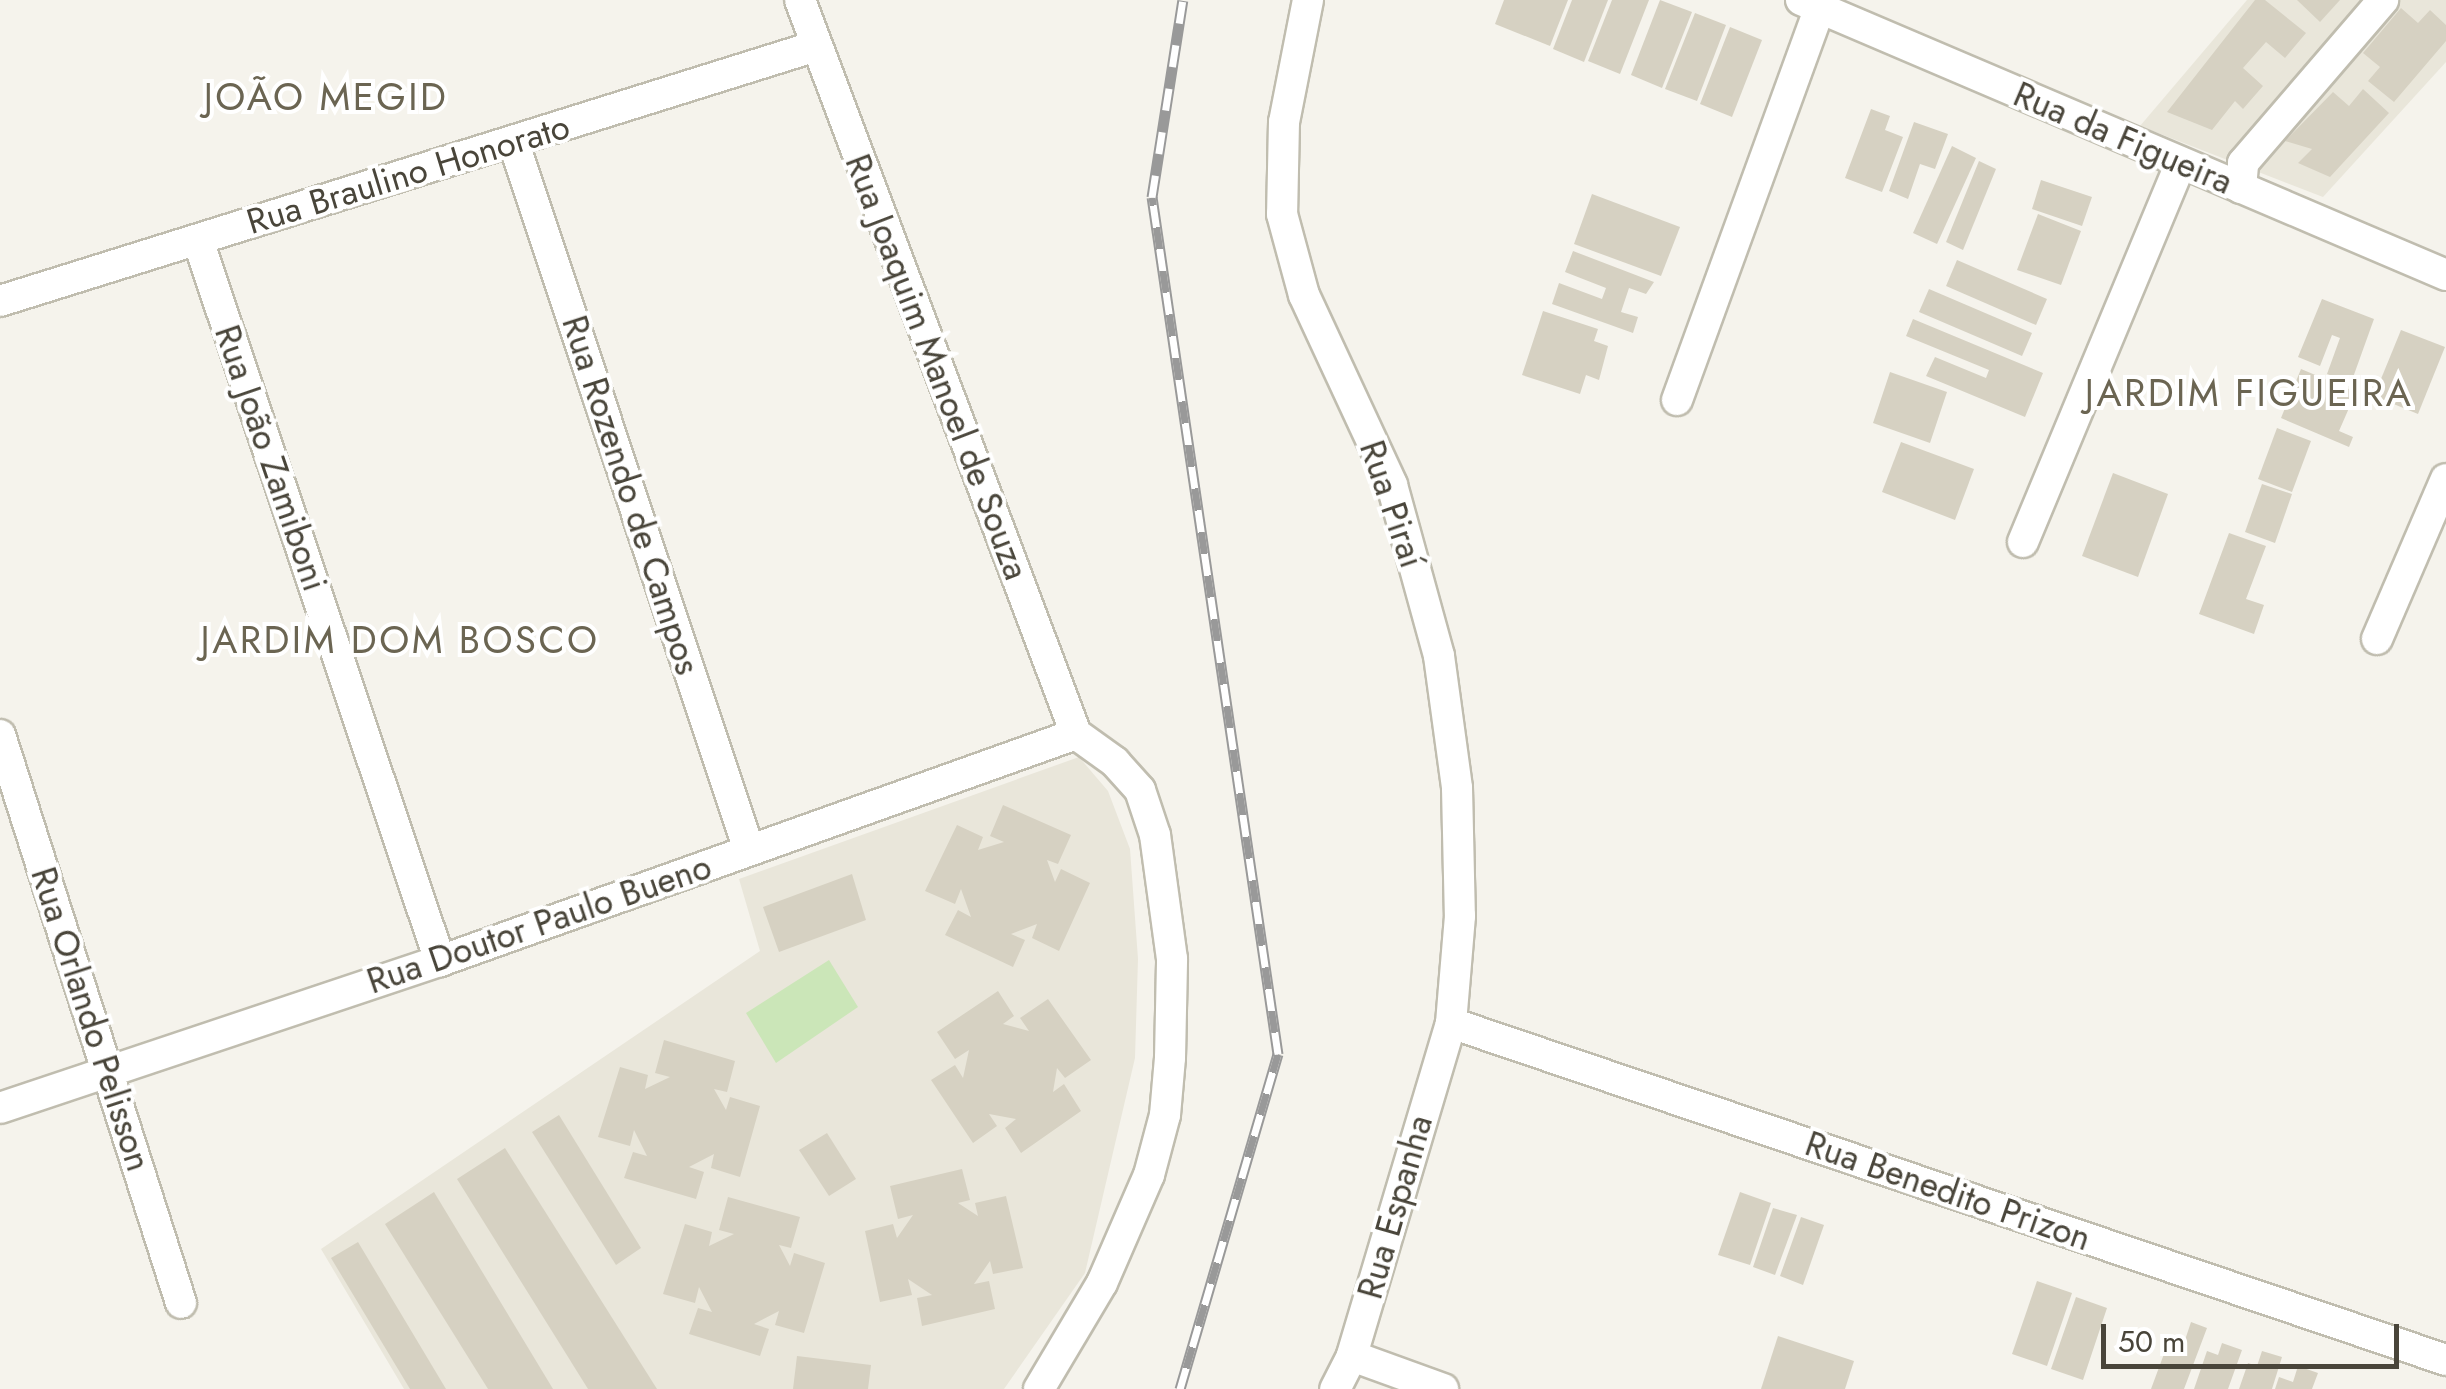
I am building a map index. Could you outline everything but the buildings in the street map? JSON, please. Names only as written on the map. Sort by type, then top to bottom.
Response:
[{"type":"street","name":"Rua Joaquim Manoel de Souza","points":[[800,0],[1076,734]]},
{"type":"street","name":"Rua Piraí","points":[[1308,0],[1284,122],[1282,214],[1304,294],[1392,486],[1439,656],[1457,788],[1460,916],[1451,1023]]},
{"type":"street","points":[[2241,188],[2243,163],[2383,0]]},
{"type":"street","points":[[1677,400],[1810,4]]},
{"type":"street","name":"Rua da Figueira","points":[[1810,4],[2446,275]]},
{"type":"street","name":"Rua Braulino Honorato","points":[[0,301],[816,46]]},
{"type":"street","name":"Rua Rozendo de Campos","points":[[513,141],[748,850]]},
{"type":"street","points":[[2023,542],[2181,162]]},
{"type":"street","name":"Rua João Zamiboni","points":[[198,240],[440,960]]},
{"type":"street","points":[[2378,639],[2446,479]]},
{"type":"street","points":[[1040,1389],[1102,1283],[1149,1174],[1165,1116],[1170,1058],[1172,958],[1156,836],[1140,790],[1115,762],[1076,734]]},
{"type":"street","name":"Rua Doutor Paulo Bueno","points":[[0,1108],[440,960],[1076,734]]},
{"type":"street","name":"Rua Orlando Pelisson","points":[[0,736],[181,1303]]},
{"type":"street","name":"Rua Espanha","points":[[1335,1389],[1352,1356],[1451,1023]]},
{"type":"street","name":"Rua Benedito Prizon","points":[[1451,1023],[2446,1360]]},
{"type":"street","points":[[1352,1356],[1444,1389]]},
{"type":"shaded area","points":[[2247,0],[2446,0],[2446,62],[2323,197],[2140,126]]},
{"type":"shaded area","points":[[1079,757],[1108,791],[1130,849],[1138,959],[1135,1058],[1085,1273],[1004,1389],[404,1389],[321,1249],[760,951],[739,879]]},
{"type":"green space","points":[[829,960],[858,1007],[776,1063],[746,1013]]},
{"type":"railway","points":[[1180,1389],[1278,1054],[1152,197],[1183,0]]},
{"type":"district","name":"JOÃO MEGID","points":[[326,97]]},
{"type":"district","name":"JARDIM FIGUEIRA","points":[[2249,393]]},
{"type":"district","name":"JARDIM DOM BOSCO","points":[[400,640]]}]
